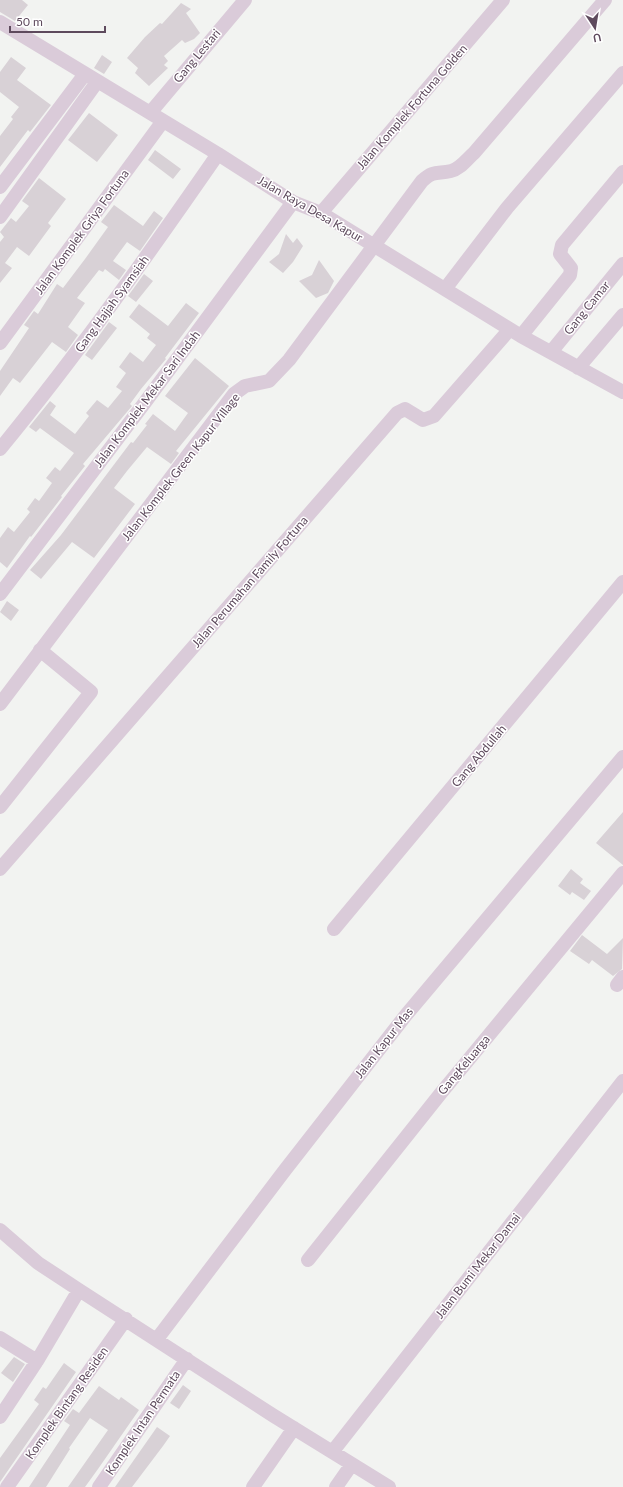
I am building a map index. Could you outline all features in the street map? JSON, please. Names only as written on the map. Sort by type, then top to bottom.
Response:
[{"type":"street","name":"Gang Lestari","points":[[150,113],[245,0]]},
{"type":"street","name":"Jalan Komplek Fortuna Golden","points":[[321,213],[503,0]]},
{"type":"street","name":"Jalan Komplek Green Kapur Village","points":[[0,704],[234,394],[245,386],[269,381],[289,360],[422,181],[433,172],[452,171],[458,168],[474,153],[606,0]]},
{"type":"street","name":"Jalan Raya Desa Kapur","points":[[0,22],[218,154],[293,202],[321,213],[445,288],[515,333],[623,392]]},
{"type":"street","points":[[445,288],[507,208],[623,73]]},
{"type":"street","points":[[0,187],[91,78]]},
{"type":"street","points":[[0,217],[91,78]]},
{"type":"street","name":"Jalan Komplek Griya Fortuna","points":[[0,343],[163,121]]},
{"type":"street","name":"Gang Hajjah Syamsiah","points":[[0,449],[63,370],[137,271],[218,154]]},
{"type":"street","points":[[515,333],[570,275],[571,268],[560,254],[562,245],[623,172]]},
{"type":"street","name":"Jalan Komplek Mekar Sari Indah","points":[[0,594],[146,401],[293,202]]},
{"type":"street","name":"Gang Camar","points":[[551,352],[623,264]]},
{"type":"street","points":[[578,368],[623,315]]},
{"type":"street","name":"Jalan Perumahan Family Fortuna","points":[[0,869],[397,413],[405,409],[423,420],[434,416],[515,333]]},
{"type":"street","name":"Gang Abdullah","points":[[334,929],[623,582]]},
{"type":"street","points":[[0,807],[91,692],[40,650]]},
{"type":"street","name":"Jalan Kapur Mas","points":[[157,1339],[284,1170],[406,1015],[623,757]]},
{"type":"street","name":"GangKeluarga","points":[[308,1260],[441,1093],[623,873]]},
{"type":"street","name":"Jalan Bumi Mekar Damai","points":[[333,1451],[623,1081]]},
{"type":"street","points":[[0,1230],[38,1263],[294,1428],[389,1487]]},
{"type":"street","points":[[0,1417],[37,1361],[79,1290]]},
{"type":"street","name":"Komplek Bintang Residen","points":[[7,1487],[126,1319]]},
{"type":"street","points":[[0,1338],[37,1361]]},
{"type":"street","name":"Komplek Intan Permata","points":[[100,1487],[186,1359]]},
{"type":"street","points":[[253,1487],[294,1428]]},
{"type":"street","points":[[336,1487],[352,1464]]},
{"type":"building","points":[[0,0],[22,0],[28,5],[15,21],[0,12]]},
{"type":"building","points":[[181,3],[191,9],[186,13],[200,33],[194,39],[185,43],[182,40],[164,56],[168,61],[164,65],[168,68],[149,86],[135,73],[138,68],[127,58],[145,37],[160,23],[162,24]]},
{"type":"building","points":[[102,55],[112,62],[104,74],[94,68]]},
{"type":"building","points":[[11,57],[26,68],[17,80],[51,105],[30,132],[28,130],[0,167],[0,136],[13,119],[11,117],[19,107],[0,92],[0,72]]},
{"type":"building","points":[[89,113],[118,135],[97,162],[68,140]]},
{"type":"building","points":[[155,150],[181,169],[173,179],[148,160]]},
{"type":"building","points":[[39,178],[66,199],[48,223],[51,226],[29,256],[17,247],[5,263],[12,268],[0,283],[0,242],[4,237],[0,232],[11,218],[16,222],[29,206],[22,201]]},
{"type":"building","points":[[114,205],[143,226],[154,211],[163,218],[140,251],[127,242],[113,261],[126,270],[119,280],[105,269],[103,272],[99,270],[77,298],[85,303],[68,327],[78,335],[66,352],[52,342],[20,383],[13,378],[0,396],[0,371],[29,328],[24,325],[34,311],[38,314],[57,284],[63,288],[85,259],[108,227],[101,222]]},
{"type":"building","points":[[286,234],[293,243],[297,238],[303,246],[293,262],[283,273],[269,262],[279,254]]},
{"type":"building","points":[[319,260],[334,281],[328,293],[316,298],[299,281],[312,275]]},
{"type":"building","points":[[144,274],[153,281],[136,302],[128,296]]},
{"type":"building","points":[[186,303],[199,313],[165,358],[166,359],[130,404],[132,406],[83,464],[85,466],[7,568],[0,562],[0,538],[8,527],[14,532],[30,512],[27,509],[35,498],[39,501],[52,483],[46,478],[55,467],[60,471],[74,453],[40,428],[36,432],[29,427],[50,401],[56,406],[50,415],[75,434],[89,416],[86,413],[97,400],[108,408],[122,391],[116,387],[126,373],[119,367],[130,352],[143,362],[156,345],[147,338],[150,334],[129,317],[139,304],[168,326]]},
{"type":"building","points":[[109,322],[117,328],[92,360],[85,355]]},
{"type":"building","points":[[195,358],[229,386],[176,451],[179,453],[171,464],[147,447],[127,471],[114,488],[135,504],[94,558],[72,542],[41,579],[30,570],[61,535],[131,442],[133,443],[147,425],[145,424],[153,414],[175,431],[188,413],[165,396]]},
{"type":"building","points":[[7,601],[19,610],[11,621],[0,612]]},
{"type":"building","points":[[623,812],[623,865],[596,843]]},
{"type":"building","points":[[571,869],[583,879],[580,883],[591,891],[584,900],[572,892],[570,895],[558,886]]},
{"type":"building","points":[[582,935],[607,954],[623,938],[622,969],[613,976],[592,960],[589,964],[570,951]]},
{"type":"building","points":[[14,1357],[25,1364],[13,1382],[1,1373]]},
{"type":"building","points":[[64,1363],[76,1372],[0,1482],[0,1458],[39,1404],[34,1400],[43,1387],[46,1389]]},
{"type":"building","points":[[183,1385],[191,1391],[179,1409],[170,1403]]},
{"type":"building","points":[[99,1386],[119,1400],[121,1397],[139,1410],[85,1487],[68,1487],[108,1430],[90,1418],[69,1448],[70,1449],[46,1487],[29,1487],[70,1425],[64,1421],[73,1409],[79,1413]]},
{"type":"building","points":[[157,1427],[170,1436],[132,1487],[115,1487]]}]
